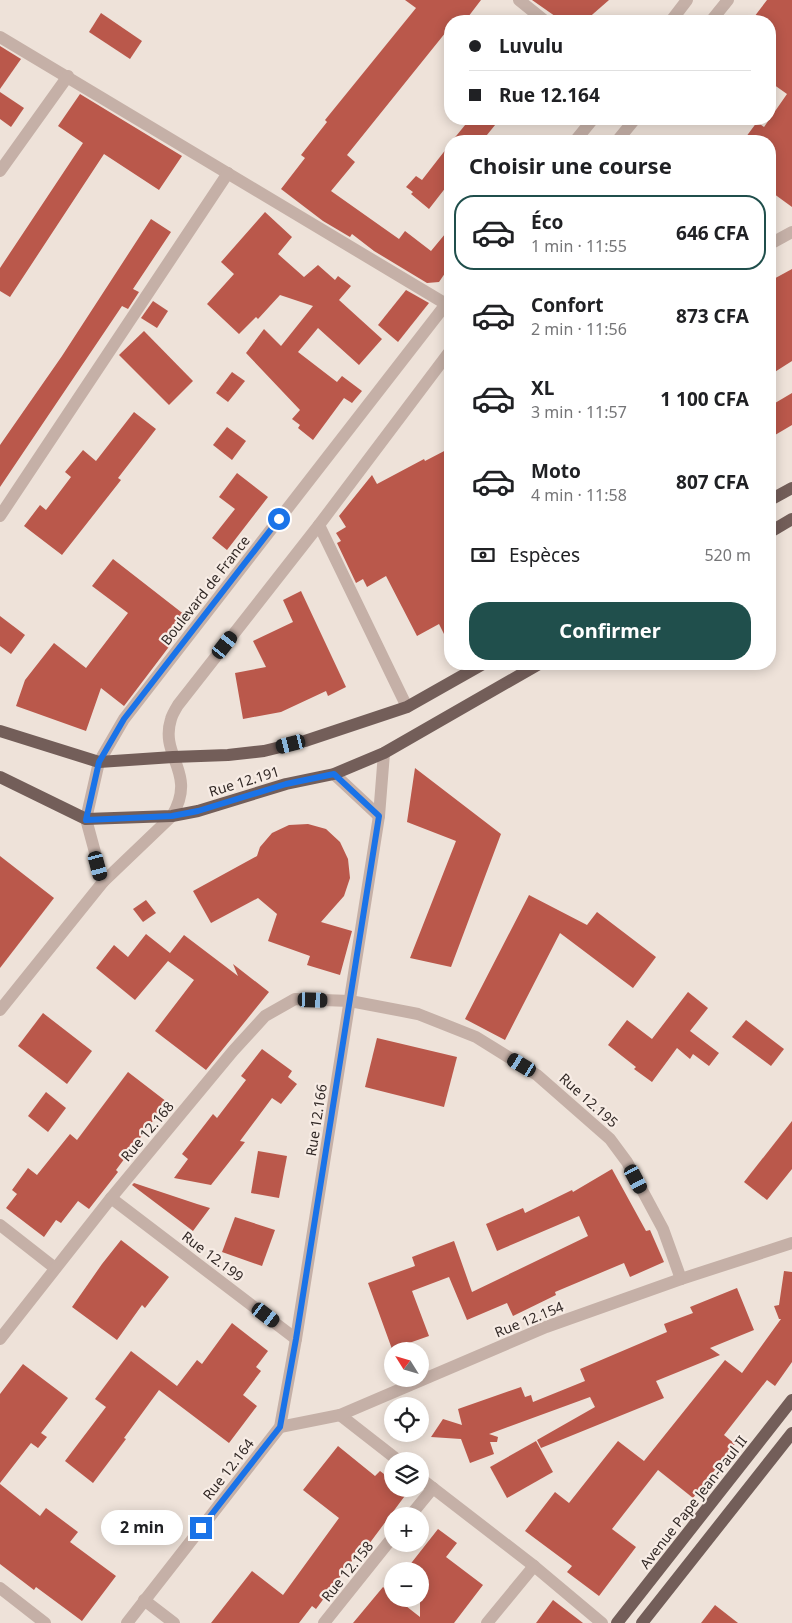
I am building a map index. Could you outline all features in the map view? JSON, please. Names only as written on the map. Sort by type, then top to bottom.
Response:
[{"type":"main road","points":[[776,497],[792,488]]},
{"type":"main road","points":[[776,528],[792,519]]},
{"type":"main road","name":"Rue 12.191","points":[[99,762],[228,755],[264,751],[305,741],[407,707],[472,670]]},
{"type":"main road","name":"Rue 12.191","points":[[0,777],[86,820],[172,816],[198,811],[286,784],[334,774],[384,752],[528,670]]},
{"type":"main road","points":[[0,730],[99,762]]},
{"type":"main road","name":"Avenue Pape Jean-Paul II","points":[[617,1623],[792,1400]]},
{"type":"main road","points":[[642,1623],[792,1433]]},
{"type":"street","points":[[519,0],[538,15]]},
{"type":"street","points":[[675,15],[688,0]]},
{"type":"street","points":[[716,15],[728,0]]},
{"type":"street","points":[[0,37],[444,299]]},
{"type":"street","points":[[0,171],[68,76]]},
{"type":"street","points":[[580,135],[588,125]]},
{"type":"street","points":[[622,135],[630,125]]},
{"type":"street","points":[[0,516],[228,172]]},
{"type":"street","points":[[776,241],[792,232]]},
{"type":"street","name":"Boulevard de France","points":[[86,820],[99,762],[124,719],[444,306]]},
{"type":"street","points":[[0,1010],[103,882],[172,816],[179,804],[182,791],[181,774],[173,757],[169,736],[170,720],[178,705],[319,525],[444,359]]},
{"type":"street","points":[[319,525],[407,707]]},
{"type":"street","name":"Rue 12.166","points":[[280,1427],[296,1339],[379,816],[384,752]]},
{"type":"street","points":[[334,774],[379,816]]},
{"type":"street","points":[[86,820],[103,882]]},
{"type":"street","name":"Rue 12.168","points":[[0,1339],[111,1198],[233,1051],[265,1016],[295,999],[350,1000]]},
{"type":"street","name":"Rue 12.195","points":[[350,1000],[418,1014],[476,1038],[537,1074],[610,1139],[627,1162],[663,1230],[680,1279]]},
{"type":"street","name":"Rue 12.199","points":[[111,1198],[296,1339]]},
{"type":"street","points":[[0,1225],[55,1268]]},
{"type":"street","name":"Rue 12.154","points":[[280,1427],[340,1415],[546,1327],[680,1279],[792,1243]]},
{"type":"street","points":[[340,1415],[387,1452]]},
{"type":"street","name":"Rue 12.164","points":[[127,1623],[280,1427]]},
{"type":"street","points":[[429,1485],[534,1566],[602,1623]]},
{"type":"street","points":[[417,1507],[433,1488]]},
{"type":"street","name":"Rue 12.158","points":[[324,1623],[384,1548]]},
{"type":"street","points":[[487,1623],[534,1566]]},
{"type":"street","points":[[0,1588],[45,1623]]},
{"type":"street","points":[[144,1600],[174,1623]]},
{"type":"building","points":[[405,0],[481,0],[470,15],[444,15],[444,34],[347,155],[355,162],[331,191],[399,239],[405,231],[431,251],[444,235],[444,275],[439,282],[427,283],[374,251],[352,234],[350,237],[323,221],[281,189],[305,158],[301,155],[327,122],[325,120],[416,8]]},
{"type":"building","points":[[532,0],[609,0],[592,15],[553,15]]},
{"type":"building","points":[[767,0],[792,0],[792,207],[776,195],[776,135],[747,135],[755,125],[764,127],[765,125],[776,125],[776,110],[787,94],[776,86],[776,15],[756,15]]},
{"type":"building","points":[[101,13],[142,41],[130,59],[89,32]]},
{"type":"building","points":[[0,46],[21,59],[0,89]]},
{"type":"building","points":[[0,92],[24,108],[11,127],[0,119]]},
{"type":"building","points":[[80,94],[182,156],[159,190],[104,154],[10,297],[0,291],[0,268],[83,143],[58,126]]},
{"type":"building","points":[[465,125],[495,125],[487,135],[457,135]]},
{"type":"building","points":[[444,152],[444,190],[429,209],[411,194],[413,192],[406,187],[416,176],[422,180]]},
{"type":"building","points":[[265,212],[292,237],[278,254],[304,277],[318,265],[335,280],[338,276],[351,286],[339,300],[382,339],[359,365],[318,328],[298,352],[337,382],[342,376],[362,391],[352,403],[344,398],[313,440],[298,428],[300,425],[292,419],[300,410],[246,353],[264,329],[281,346],[313,306],[280,295],[258,319],[256,317],[239,334],[207,304],[234,274],[221,262]]},
{"type":"building","points":[[151,219],[171,232],[133,289],[139,292],[128,309],[122,306],[0,487],[0,445],[62,356]]},
{"type":"building","points":[[792,269],[792,361],[776,371],[776,278]]},
{"type":"building","points":[[406,290],[429,303],[398,342],[378,325]]},
{"type":"building","points":[[153,301],[168,311],[157,328],[141,318]]},
{"type":"building","points":[[144,331],[193,381],[169,405],[119,355]]},
{"type":"building","points":[[232,372],[245,381],[228,402],[216,393]]},
{"type":"building","points":[[792,393],[792,425],[776,434],[776,402]]},
{"type":"building","points":[[134,412],[156,429],[118,478],[121,480],[62,555],[24,526],[40,505],[46,510],[71,477],[65,472],[83,450],[96,461]]},
{"type":"building","points":[[227,427],[246,441],[232,460],[213,445]]},
{"type":"building","points":[[444,451],[444,634],[439,624],[417,636],[386,576],[367,587],[363,579],[356,583],[337,543],[341,541],[336,533],[346,527],[339,516],[372,475],[377,484],[424,459],[425,461]]},
{"type":"building","points":[[237,473],[268,497],[227,550],[212,538],[235,509],[219,497]]},
{"type":"building","points":[[113,559],[190,619],[124,706],[101,688],[86,731],[16,706],[25,680],[54,643],[86,668],[128,613],[92,586]]},
{"type":"building","points":[[301,591],[346,687],[328,696],[326,691],[281,712],[243,719],[235,673],[266,667],[253,641],[293,622],[283,600]]},
{"type":"building","points":[[0,616],[25,635],[11,654],[0,646]]},
{"type":"building","points":[[415,768],[501,834],[451,967],[410,958],[456,841],[407,822]]},
{"type":"building","points":[[308,824],[326,829],[340,842],[348,859],[350,878],[344,896],[321,922],[352,931],[340,975],[307,965],[310,956],[268,941],[277,914],[258,898],[211,923],[193,891],[257,856],[260,847],[272,833],[289,825]]},
{"type":"building","points":[[0,856],[54,898],[0,968]]},
{"type":"building","points":[[529,895],[587,925],[597,912],[656,957],[633,988],[560,933],[505,1040],[465,1019]]},
{"type":"building","points":[[146,900],[156,913],[143,922],[133,909]]},
{"type":"building","points":[[146,934],[170,953],[184,935],[238,976],[233,964],[269,992],[206,1070],[155,1031],[194,980],[168,961],[135,1000],[96,968],[114,945],[128,957]]},
{"type":"building","points":[[688,992],[708,1008],[690,1031],[719,1053],[709,1066],[693,1054],[690,1059],[677,1048],[652,1082],[634,1069],[636,1067],[608,1045],[627,1020],[652,1039]]},
{"type":"building","points":[[43,1013],[92,1051],[67,1084],[18,1046]]},
{"type":"building","points":[[746,1020],[784,1049],[771,1066],[732,1037]]},
{"type":"building","points":[[377,1038],[457,1057],[444,1107],[365,1087]]},
{"type":"building","points":[[262,1049],[292,1071],[288,1077],[297,1084],[281,1104],[272,1098],[240,1141],[245,1142],[211,1185],[174,1178],[188,1159],[182,1154],[213,1114],[217,1118],[246,1080],[241,1076]]},
{"type":"building","points":[[128,1072],[167,1102],[116,1170],[118,1172],[89,1209],[78,1201],[61,1223],[56,1220],[44,1237],[6,1208],[17,1194],[12,1190],[28,1168],[37,1175],[70,1134],[77,1140]]},
{"type":"building","points":[[46,1092],[66,1108],[48,1132],[28,1116]]},
{"type":"building","points":[[792,1121],[792,1169],[767,1200],[744,1182]]},
{"type":"building","points":[[258,1151],[287,1156],[279,1198],[251,1193]]},
{"type":"building","points":[[612,1169],[646,1231],[650,1230],[664,1262],[630,1277],[624,1263],[555,1292],[556,1295],[513,1316],[507,1303],[467,1320],[449,1277],[412,1291],[429,1336],[412,1342],[389,1342],[368,1283],[415,1266],[412,1257],[454,1241],[472,1292],[588,1236],[579,1216],[497,1251],[486,1224],[523,1208],[525,1213],[572,1190],[573,1192]]},
{"type":"building","points":[[134,1183],[210,1208],[193,1231],[132,1185]]},
{"type":"building","points":[[235,1217],[275,1230],[262,1266],[222,1252]]},
{"type":"building","points":[[121,1240],[169,1277],[145,1308],[142,1305],[117,1340],[72,1307]]},
{"type":"building","points":[[784,1271],[792,1272],[792,1362],[775,1386],[767,1380],[724,1435],[735,1444],[693,1498],[658,1470],[612,1529],[636,1547],[599,1596],[567,1572],[572,1566],[525,1531],[555,1492],[569,1503],[618,1441],[644,1461],[725,1360],[742,1373],[781,1319],[779,1319],[774,1306],[779,1305]]},
{"type":"building","points":[[737,1288],[754,1330],[710,1348],[720,1355],[656,1381],[664,1398],[541,1448],[537,1440],[595,1407],[590,1397],[489,1434],[498,1437],[497,1442],[490,1442],[494,1454],[470,1463],[461,1439],[431,1437],[443,1419],[462,1425],[458,1409],[521,1387],[525,1397],[531,1395],[533,1402],[585,1381],[580,1369],[667,1332],[664,1324],[693,1313],[690,1307]]},
{"type":"building","points":[[232,1323],[268,1351],[256,1367],[261,1371],[243,1395],[257,1406],[229,1443],[159,1390],[93,1483],[65,1461],[106,1407],[95,1399],[131,1351],[177,1386],[197,1360],[202,1364]]},
{"type":"building","points":[[23,1364],[68,1398],[41,1433],[47,1437],[38,1448],[31,1443],[0,1483],[0,1394]]},
{"type":"building","points":[[536,1441],[553,1472],[507,1498],[490,1467]]},
{"type":"building","points":[[338,1446],[375,1476],[380,1471],[384,1474],[384,1497],[404,1497],[397,1507],[384,1507],[384,1524],[369,1544],[366,1542],[316,1609],[312,1606],[299,1623],[211,1623],[252,1571],[283,1595],[339,1518],[303,1490]]},
{"type":"building","points":[[0,1484],[40,1516],[46,1508],[78,1532],[70,1542],[116,1576],[82,1621],[36,1587],[34,1590],[0,1564]]},
{"type":"building","points":[[438,1529],[457,1543],[446,1557],[483,1585],[454,1623],[353,1623],[383,1587],[384,1607],[407,1607],[420,1617],[420,1607],[429,1607],[429,1562],[412,1562],[420,1552],[429,1552],[429,1540]]},
{"type":"building","points":[[553,1600],[583,1623],[536,1623]]},
{"type":"building","points":[[715,1605],[738,1623],[701,1623]]},
{"type":"route","points":[[201,1528],[280,1427],[296,1339],[379,816],[334,774],[286,784],[198,811],[172,816],[86,820],[99,762],[124,719],[279,519]]}]
